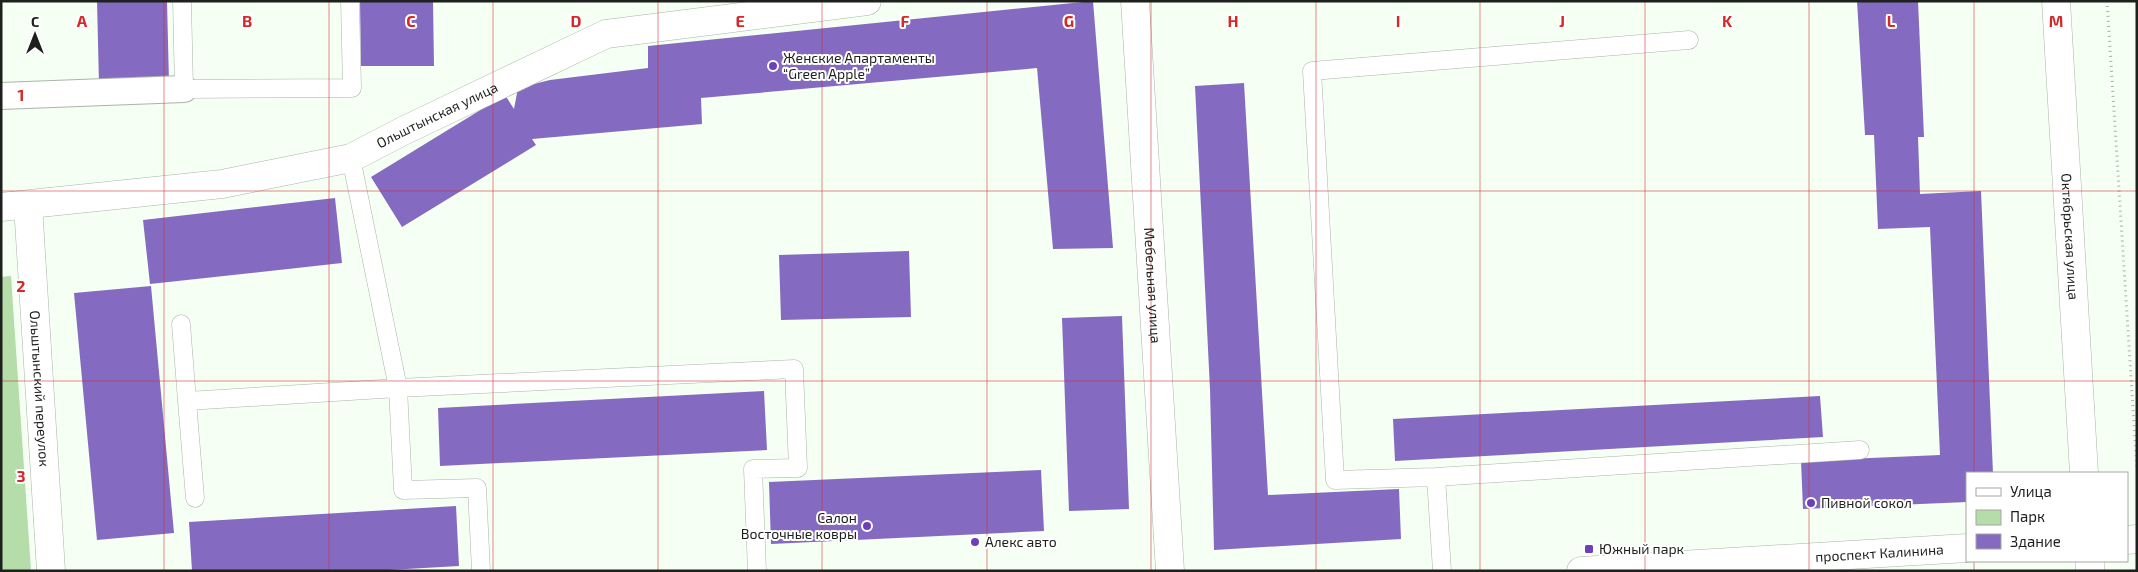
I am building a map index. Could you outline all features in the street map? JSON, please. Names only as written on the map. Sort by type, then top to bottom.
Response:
[{"type":"street","name":"Ольштынская улица","points":[[14,206],[222,184],[351,158],[403,131],[606,34],[867,1]]},
{"type":"street","name":"Мебельная улица","points":[[1135,1],[1170,571]]},
{"type":"street","name":"Октябрьская улица","points":[[2056,1],[2084,472]]},
{"type":"street","points":[[1,96],[184,89]]},
{"type":"street","name":"Ольштынский переулок","points":[[14,206],[51,571]]},
{"type":"street","name":"проспект Калинина","points":[[1581,571],[1966,548]]},
{"type":"lane","points":[[182,1],[184,89],[352,88],[350,1]]},
{"type":"lane","points":[[1689,40],[1312,72],[1335,480],[1436,477],[1860,450]]},
{"type":"lane","points":[[351,158],[398,388],[403,490],[477,488],[481,571]]},
{"type":"lane","points":[[181,324],[195,498]]},
{"type":"lane","points":[[187,401],[398,388],[794,369],[798,468],[753,469],[757,571]]},
{"type":"lane","points":[[1436,477],[1442,571]]},
{"type":"path","points":[[2107,1],[2137,472]]},
{"type":"green space","points":[[11,276],[31,571],[1,571],[1,277]]},
{"type":"building","points":[[97,1],[167,1],[169,83],[99,84]]},
{"type":"building","points":[[360,1],[433,1],[434,66],[361,66]]},
{"type":"building","points":[[1093,1],[1113,248],[1053,249],[1037,68],[701,98],[702,124],[532,139],[536,145],[402,227],[371,177],[505,95],[514,109],[518,88],[550,80],[648,68],[648,46]]},
{"type":"building","points":[[1857,1],[1918,1],[1924,137],[1918,137],[1920,194],[1981,191],[1993,472],[1966,472],[1966,502],[1803,509],[1801,461],[1940,455],[1930,227],[1878,229],[1874,135],[1865,135]]},
{"type":"building","points":[[1244,83],[1268,495],[1399,489],[1401,539],[1214,550],[1210,389],[1195,86]]},
{"type":"building","points":[[335,198],[342,263],[150,284],[143,220]]},
{"type":"building","points":[[909,251],[911,317],[781,320],[779,255]]},
{"type":"building","points":[[151,286],[174,533],[97,540],[74,293]]},
{"type":"building","points":[[1122,316],[1129,509],[1069,511],[1062,318]]},
{"type":"building","points":[[764,391],[767,450],[440,466],[438,408]]},
{"type":"building","points":[[1820,396],[1823,437],[1395,461],[1393,419]]},
{"type":"building","points":[[1041,470],[1044,531],[771,544],[769,482]]},
{"type":"building","points":[[456,506],[459,566],[371,571],[192,571],[189,522]]},
{"type":"place","name":"Женские Апартаменты “Green Apple”","points":[[773,66]]},
{"type":"place","name":"Пивной сокол","points":[[1811,503]]},
{"type":"place","name":"Салон Восточные ковры","points":[[867,526]]},
{"type":"place","name":"Алекс авто","points":[[975,542]]},
{"type":"place","name":"Южный парк","points":[[1589,549]]}]
